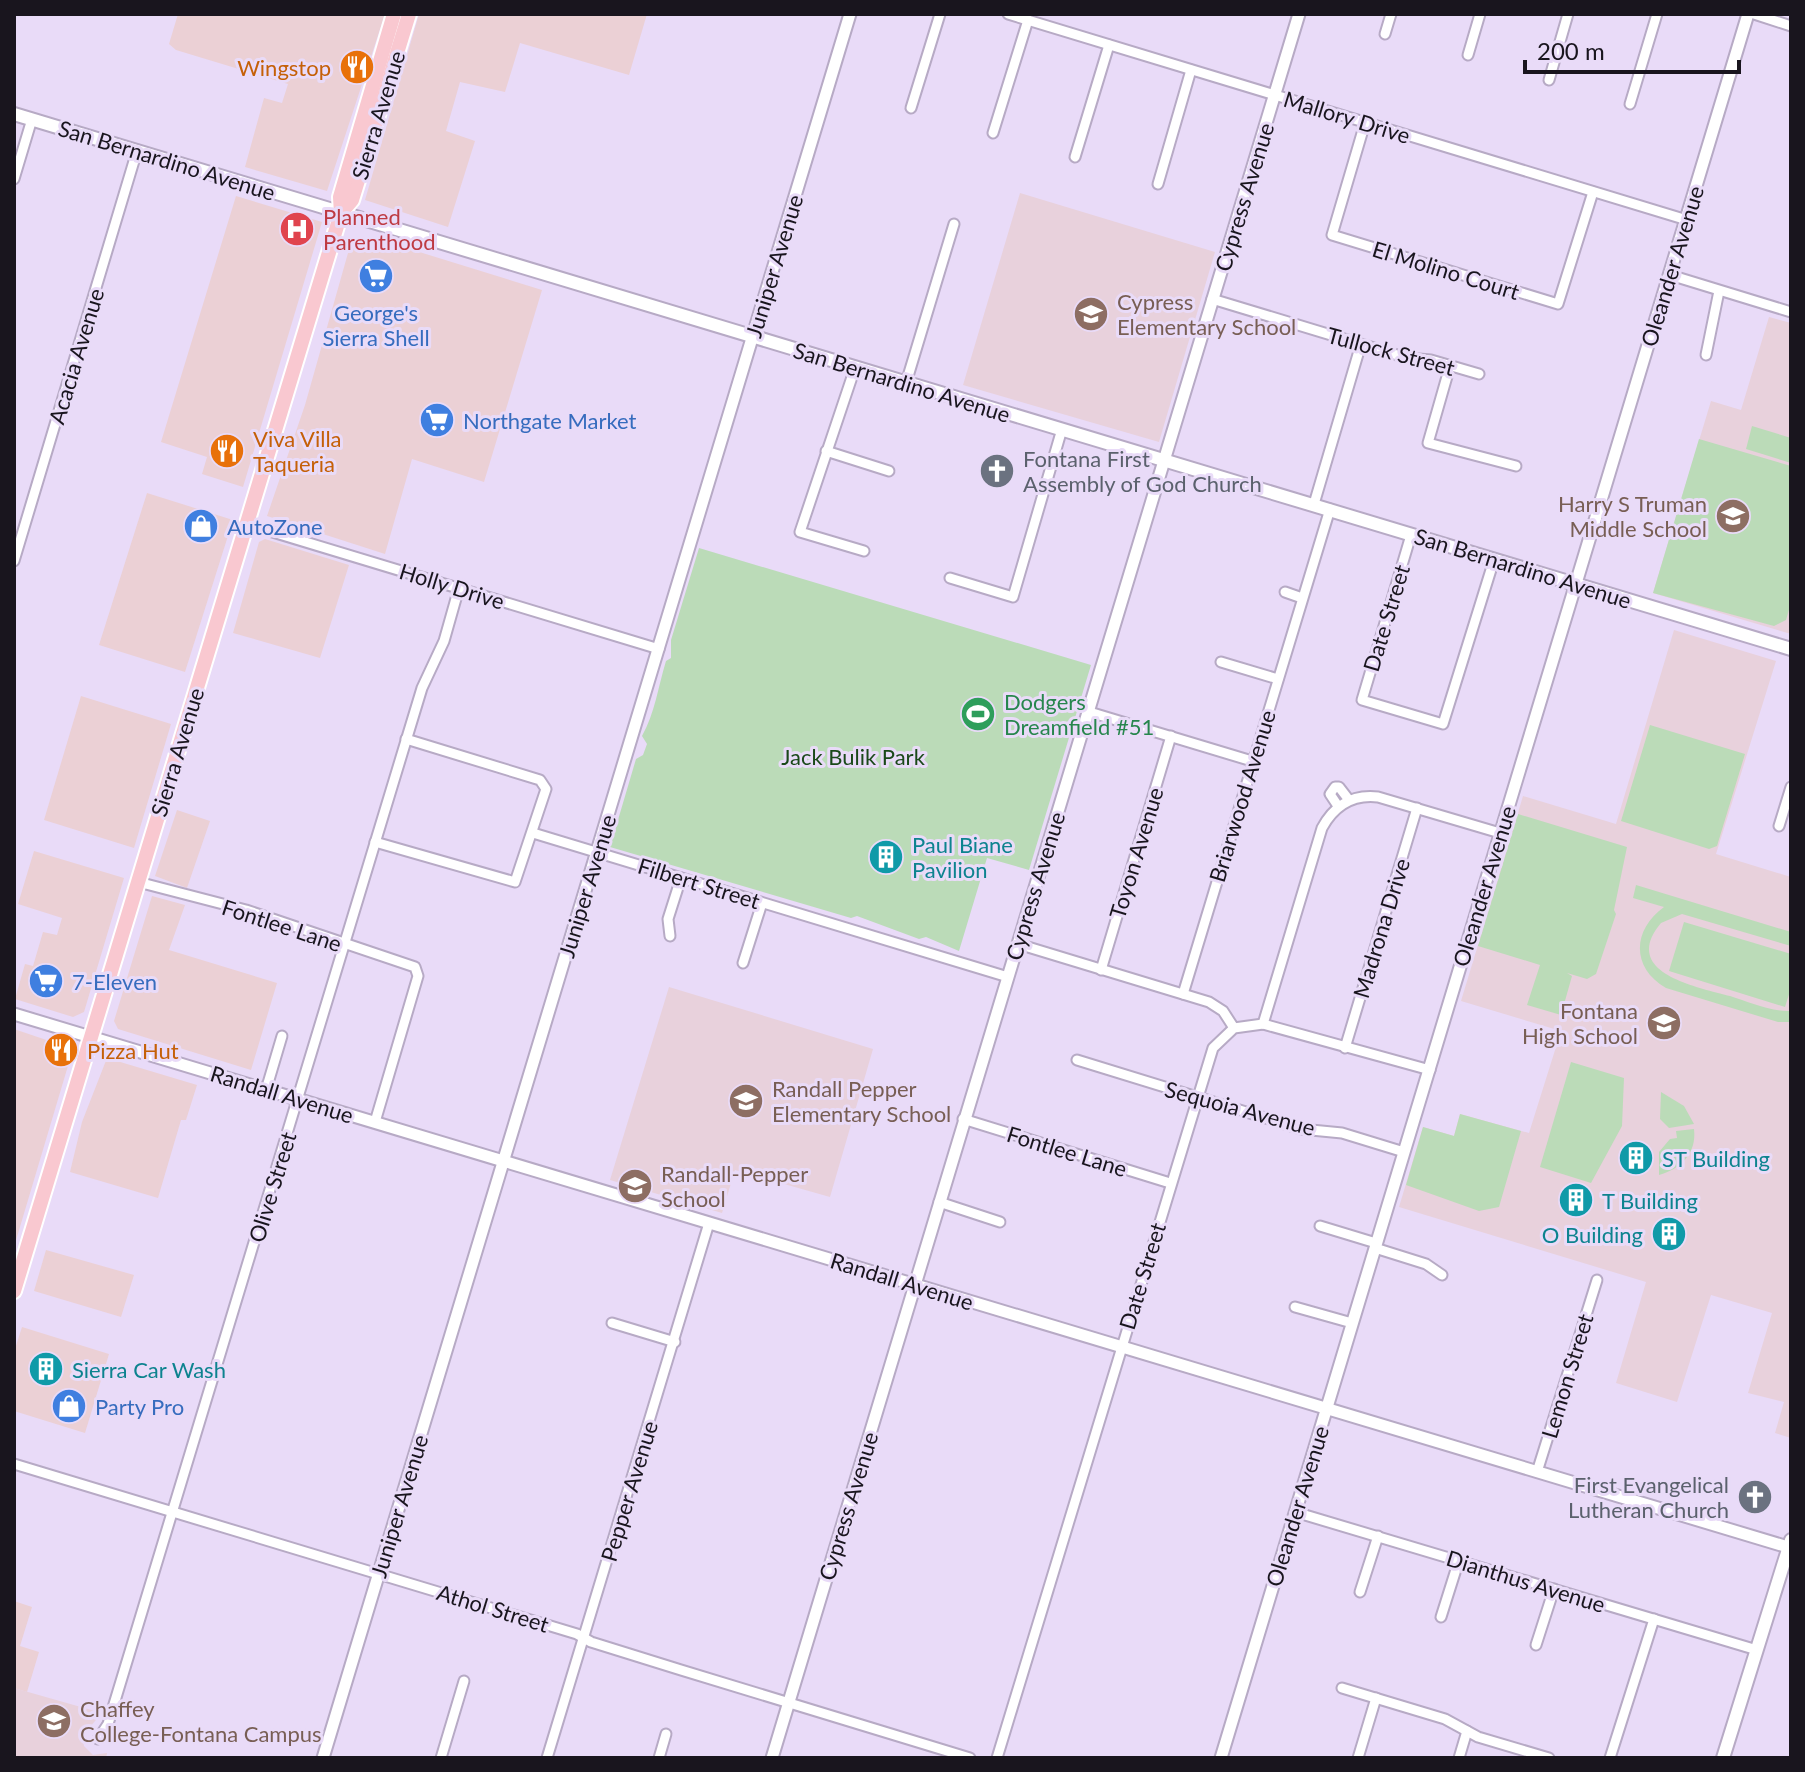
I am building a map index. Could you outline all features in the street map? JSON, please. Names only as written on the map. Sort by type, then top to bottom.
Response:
[{"type":"main road","name":"Sierra Avenue","points":[[14,1291],[341,213],[340,197],[394,14]]},
{"type":"main road","points":[[395,58],[395,37],[402,14]]},
{"type":"main road","name":"Sierra Avenue","points":[[341,213],[352,200],[409,14]]},
{"type":"main road","name":"San Bernardino Avenue","points":[[14,114],[1791,649]]},
{"type":"main road","points":[[1723,1758],[1790,1545]]},
{"type":"street","name":"Juniper Avenue","points":[[323,1758],[850,14]]},
{"type":"street","points":[[911,108],[940,14]]},
{"type":"street","name":"Mallory Drive","points":[[1008,14],[1687,220]]},
{"type":"street","name":"Cypress Avenue","points":[[772,1758],[1299,14]]},
{"type":"street","points":[[1385,34],[1391,14]]},
{"type":"street","points":[[1468,55],[1480,14]]},
{"type":"street","points":[[1549,80],[1568,14]]},
{"type":"street","points":[[1630,104],[1657,14]]},
{"type":"street","points":[[1751,14],[1791,26]]},
{"type":"street","name":"Oleander Avenue","points":[[1221,1758],[1575,584],[1751,14]]},
{"type":"street","points":[[993,133],[1028,20]]},
{"type":"street","points":[[1075,157],[1109,45]]},
{"type":"street","points":[[1158,184],[1191,70]]},
{"type":"street","points":[[14,179],[32,119]]},
{"type":"street","name":"El Molino Court","points":[[1365,123],[1332,235],[1558,304],[1593,192]]},
{"type":"street","name":"Acacia Avenue","points":[[14,561],[137,151]]},
{"type":"street","points":[[906,383],[954,224]]},
{"type":"street","points":[[1670,275],[1791,312]]},
{"type":"street","points":[[1706,355],[1719,291]]},
{"type":"street","name":"Tullock Street","points":[[1212,299],[1361,344],[1479,374]]},
{"type":"street","points":[[1314,504],[1361,344]]},
{"type":"street","points":[[1450,366],[1428,443],[1516,466]]},
{"type":"street","points":[[855,368],[800,532],[864,551]]},
{"type":"street","points":[[950,578],[1013,597],[1062,429]]},
{"type":"street","points":[[826,451],[889,471]]},
{"type":"street","name":"Briarwood Avenue","points":[[1183,994],[1330,509]]},
{"type":"street","name":"Holly Drive","points":[[246,524],[659,649]]},
{"type":"street","name":"Date Street","points":[[1411,535],[1362,700],[1443,724],[1494,560]]},
{"type":"street","name":"Olive Street","points":[[98,1739],[108,1724],[406,739],[459,588]]},
{"type":"street","points":[[1285,592],[1302,598]]},
{"type":"street","points":[[1221,662],[1278,679]]},
{"type":"street","points":[[1086,711],[1252,761]]},
{"type":"street","name":"Toyon Avenue","points":[[1101,970],[1171,736]]},
{"type":"street","points":[[375,842],[511,883],[520,875],[533,833],[546,789],[543,781],[406,739]]},
{"type":"street","points":[[1338,806],[1330,794],[1335,787],[1339,787],[1349,800]]},
{"type":"street","points":[[1779,826],[1791,787]]},
{"type":"street","points":[[1263,1024],[1322,828],[1338,806],[1368,796],[1500,833]]},
{"type":"street","name":"Madrona Drive","points":[[1345,1048],[1417,808]]},
{"type":"street","name":"Filbert Street","points":[[533,833],[1008,977]]},
{"type":"street","points":[[670,936],[668,919],[681,878]]},
{"type":"street","name":"Fontlee Lane","points":[[138,882],[239,908],[412,965],[418,976],[375,1122]]},
{"type":"street","points":[[743,963],[762,903]]},
{"type":"street","points":[[1018,944],[1217,1006],[1234,1028],[1263,1024],[1430,1070]]},
{"type":"street","name":"Randall Avenue","points":[[14,1014],[1537,1472],[1790,1545]]},
{"type":"street","name":"Date Street","points":[[997,1758],[1196,1097],[1213,1048],[1234,1028]]},
{"type":"street","points":[[266,1090],[282,1036]]},
{"type":"street","name":"Sequoia Avenue","points":[[1077,1060],[1301,1129],[1342,1133],[1404,1152]]},
{"type":"street","name":"Fontlee Lane","points":[[963,1119],[1170,1183]]},
{"type":"street","points":[[939,1202],[1000,1222]]},
{"type":"street","name":"Pepper Avenue","points":[[547,1758],[709,1223]]},
{"type":"street","points":[[1320,1226],[1426,1264],[1442,1275]]},
{"type":"street","name":"Lemon Street","points":[[1537,1472],[1597,1280]]},
{"type":"street","points":[[1295,1307],[1352,1323]]},
{"type":"street","points":[[612,1323],[675,1342]]},
{"type":"street","name":"Athol Street","points":[[14,1464],[379,1573],[970,1758]]},
{"type":"street","name":"Dianthus Avenue","points":[[1295,1512],[1757,1650]]},
{"type":"street","points":[[1360,1592],[1378,1536]]},
{"type":"street","points":[[1441,1617],[1459,1560]]},
{"type":"street","points":[[1536,1645],[1554,1589]]},
{"type":"street","points":[[1610,1758],[1654,1619]]},
{"type":"street","points":[[441,1758],[464,1681]]},
{"type":"street","points":[[1342,1688],[1452,1721],[1467,1731],[1549,1758]]},
{"type":"street","points":[[1358,1758],[1376,1698]]},
{"type":"street","points":[[1459,1758],[1467,1731]]},
{"type":"street","points":[[659,1758],[666,1734]]},
{"type":"shaded area","points":[[178,14],[385,14],[327,191],[245,167],[264,98],[282,103],[288,84],[176,50],[169,44]]},
{"type":"shaded area","points":[[419,14],[647,14],[629,75],[520,43],[505,92],[460,82],[446,131],[475,141],[448,227],[365,200]]},
{"type":"shaded area","name":"Cypress Elementary School","points":[[1020,193],[1215,252],[1159,442],[963,385]]},
{"type":"shaded area","points":[[236,196],[322,222],[243,487],[202,474],[207,457],[161,442]]},
{"type":"shaded area","points":[[371,237],[542,290],[484,482],[412,459],[385,554],[267,516],[305,405],[350,246]]},
{"type":"shaded area","name":"Harry S Truman Middle School","points":[[1769,317],[1791,323],[1791,634],[1653,593],[1711,401],[1741,410]]},
{"type":"shaded area","points":[[147,493],[233,520],[185,672],[99,645]]},
{"type":"shaded area","points":[[265,539],[349,565],[320,658],[233,633],[259,542]]},
{"type":"shaded area","name":"Fontana High School","points":[[1674,630],[1776,661],[1716,854],[1791,877],[1791,1438],[1775,1433],[1784,1402],[1748,1393],[1772,1313],[1711,1295],[1677,1402],[1616,1383],[1646,1282],[1399,1207],[1423,1127],[1454,1136],[1460,1114],[1529,1133],[1561,1031],[1461,1001],[1523,796],[1616,824]]},
{"type":"shaded area","points":[[81,696],[171,724],[134,848],[44,820]]},
{"type":"shaded area","points":[[177,810],[210,821],[187,888],[155,876]]},
{"type":"shaded area","points":[[34,851],[124,878],[84,1012],[73,1017],[15,999],[25,964],[33,966],[43,932],[57,935],[62,918],[18,904]]},
{"type":"shaded area","points":[[152,896],[185,905],[169,950],[277,983],[251,1070],[118,1029],[114,1021]]},
{"type":"shaded area","name":"Randall Pepper Elementary School","points":[[669,987],[873,1049],[830,1197],[735,1170],[722,1213],[610,1180]]},
{"type":"shaded area","points":[[14,1029],[73,1049],[14,1247]]},
{"type":"shaded area","points":[[107,1058],[197,1085],[186,1120],[181,1120],[158,1198],[70,1172],[82,1122]]},
{"type":"shaded area","points":[[46,1250],[134,1275],[121,1317],[34,1291]]},
{"type":"shaded area","points":[[22,1327],[109,1354],[85,1433],[14,1411],[14,1352]]},
{"type":"shaded area","points":[[14,1601],[32,1607],[20,1646],[39,1652],[27,1692],[14,1688]]},
{"type":"shaded area","name":"Chaffey College-Fontana Campus","points":[[14,1688],[102,1713],[82,1736],[84,1746],[93,1755],[107,1753],[106,1758],[14,1758]]},
{"type":"green space","points":[[1752,426],[1791,438],[1791,463],[1746,449]]},
{"type":"green space","name":"Harry S Truman Middle School","points":[[1699,439],[1791,466],[1791,603],[1786,620],[1774,626],[1653,593]]},
{"type":"green space","name":"Jack Bulik Park","points":[[699,548],[1091,665],[1029,870],[987,858],[959,951],[926,937],[919,939],[857,916],[851,918],[610,847],[636,759],[643,755],[647,744],[642,736],[666,661],[671,658],[671,640]]},
{"type":"green space","points":[[1650,725],[1745,754],[1717,846],[1709,849],[1621,821]]},
{"type":"green space","points":[[1518,814],[1627,847],[1614,910],[1616,914],[1596,974],[1587,979],[1567,973],[1572,976],[1561,1015],[1527,1005],[1540,965],[1478,946]]},
{"type":"green space","points":[[1636,885],[1791,932],[1791,946],[1682,914],[1661,923],[1651,940],[1650,954],[1656,966],[1668,975],[1760,1006],[1791,1011],[1791,1022],[1778,1022],[1666,988],[1655,980],[1642,960],[1641,937],[1653,916],[1664,907],[1633,898]]},
{"type":"green space","points":[[1684,922],[1791,954],[1791,988],[1785,1007],[1669,971]]},
{"type":"green space","points":[[1571,1062],[1624,1078],[1622,1126],[1591,1183],[1540,1167]]},
{"type":"green space","points":[[1661,1092],[1684,1106],[1694,1124],[1669,1128],[1660,1119]]},
{"type":"green space","points":[[1460,1114],[1521,1131],[1499,1207],[1479,1211],[1406,1185],[1423,1127],[1454,1136]]},
{"type":"green space","points":[[1694,1129],[1693,1145],[1686,1159],[1674,1169],[1659,1175],[1659,1152],[1670,1139],[1677,1138],[1676,1131]]},
{"type":"place","name":"Wingstop","points":[[357,67]]},
{"type":"place","name":"Planned Parenthood","points":[[297,229]]},
{"type":"place","name":"George's Sierra Shell","points":[[376,276]]},
{"type":"place","name":"Cypress Elementary School","points":[[1091,314]]},
{"type":"place","name":"Northgate Market","points":[[437,420]]},
{"type":"place","name":"Viva Villa Taqueria","points":[[227,451]]},
{"type":"place","name":"Fontana First Assembly of God Church","points":[[997,471]]},
{"type":"place","name":"Harry S Truman Middle School","points":[[1733,516]]},
{"type":"place","name":"AutoZone","points":[[201,526]]},
{"type":"place","name":"Dodgers Dreamfield #51","points":[[978,714]]},
{"type":"place","name":"Paul Biane Pavilion","points":[[886,857]]},
{"type":"place","name":"7-Eleven","points":[[46,981]]},
{"type":"place","name":"Fontana High School","points":[[1664,1023]]},
{"type":"place","name":"Pizza Hut","points":[[61,1050]]},
{"type":"place","name":"Randall Pepper Elementary School","points":[[746,1101]]},
{"type":"place","name":"ST Building","points":[[1636,1158]]},
{"type":"place","name":"Randall-Pepper School","points":[[635,1186]]},
{"type":"place","name":"T Building","points":[[1576,1200]]},
{"type":"place","name":"O Building","points":[[1669,1234]]},
{"type":"place","name":"Sierra Car Wash","points":[[46,1369]]},
{"type":"place","name":"Party Pro","points":[[69,1406]]},
{"type":"place","name":"First Evangelical Lutheran Church","points":[[1755,1497]]},
{"type":"place","name":"Chaffey College-Fontana Campus","points":[[54,1721]]}]
